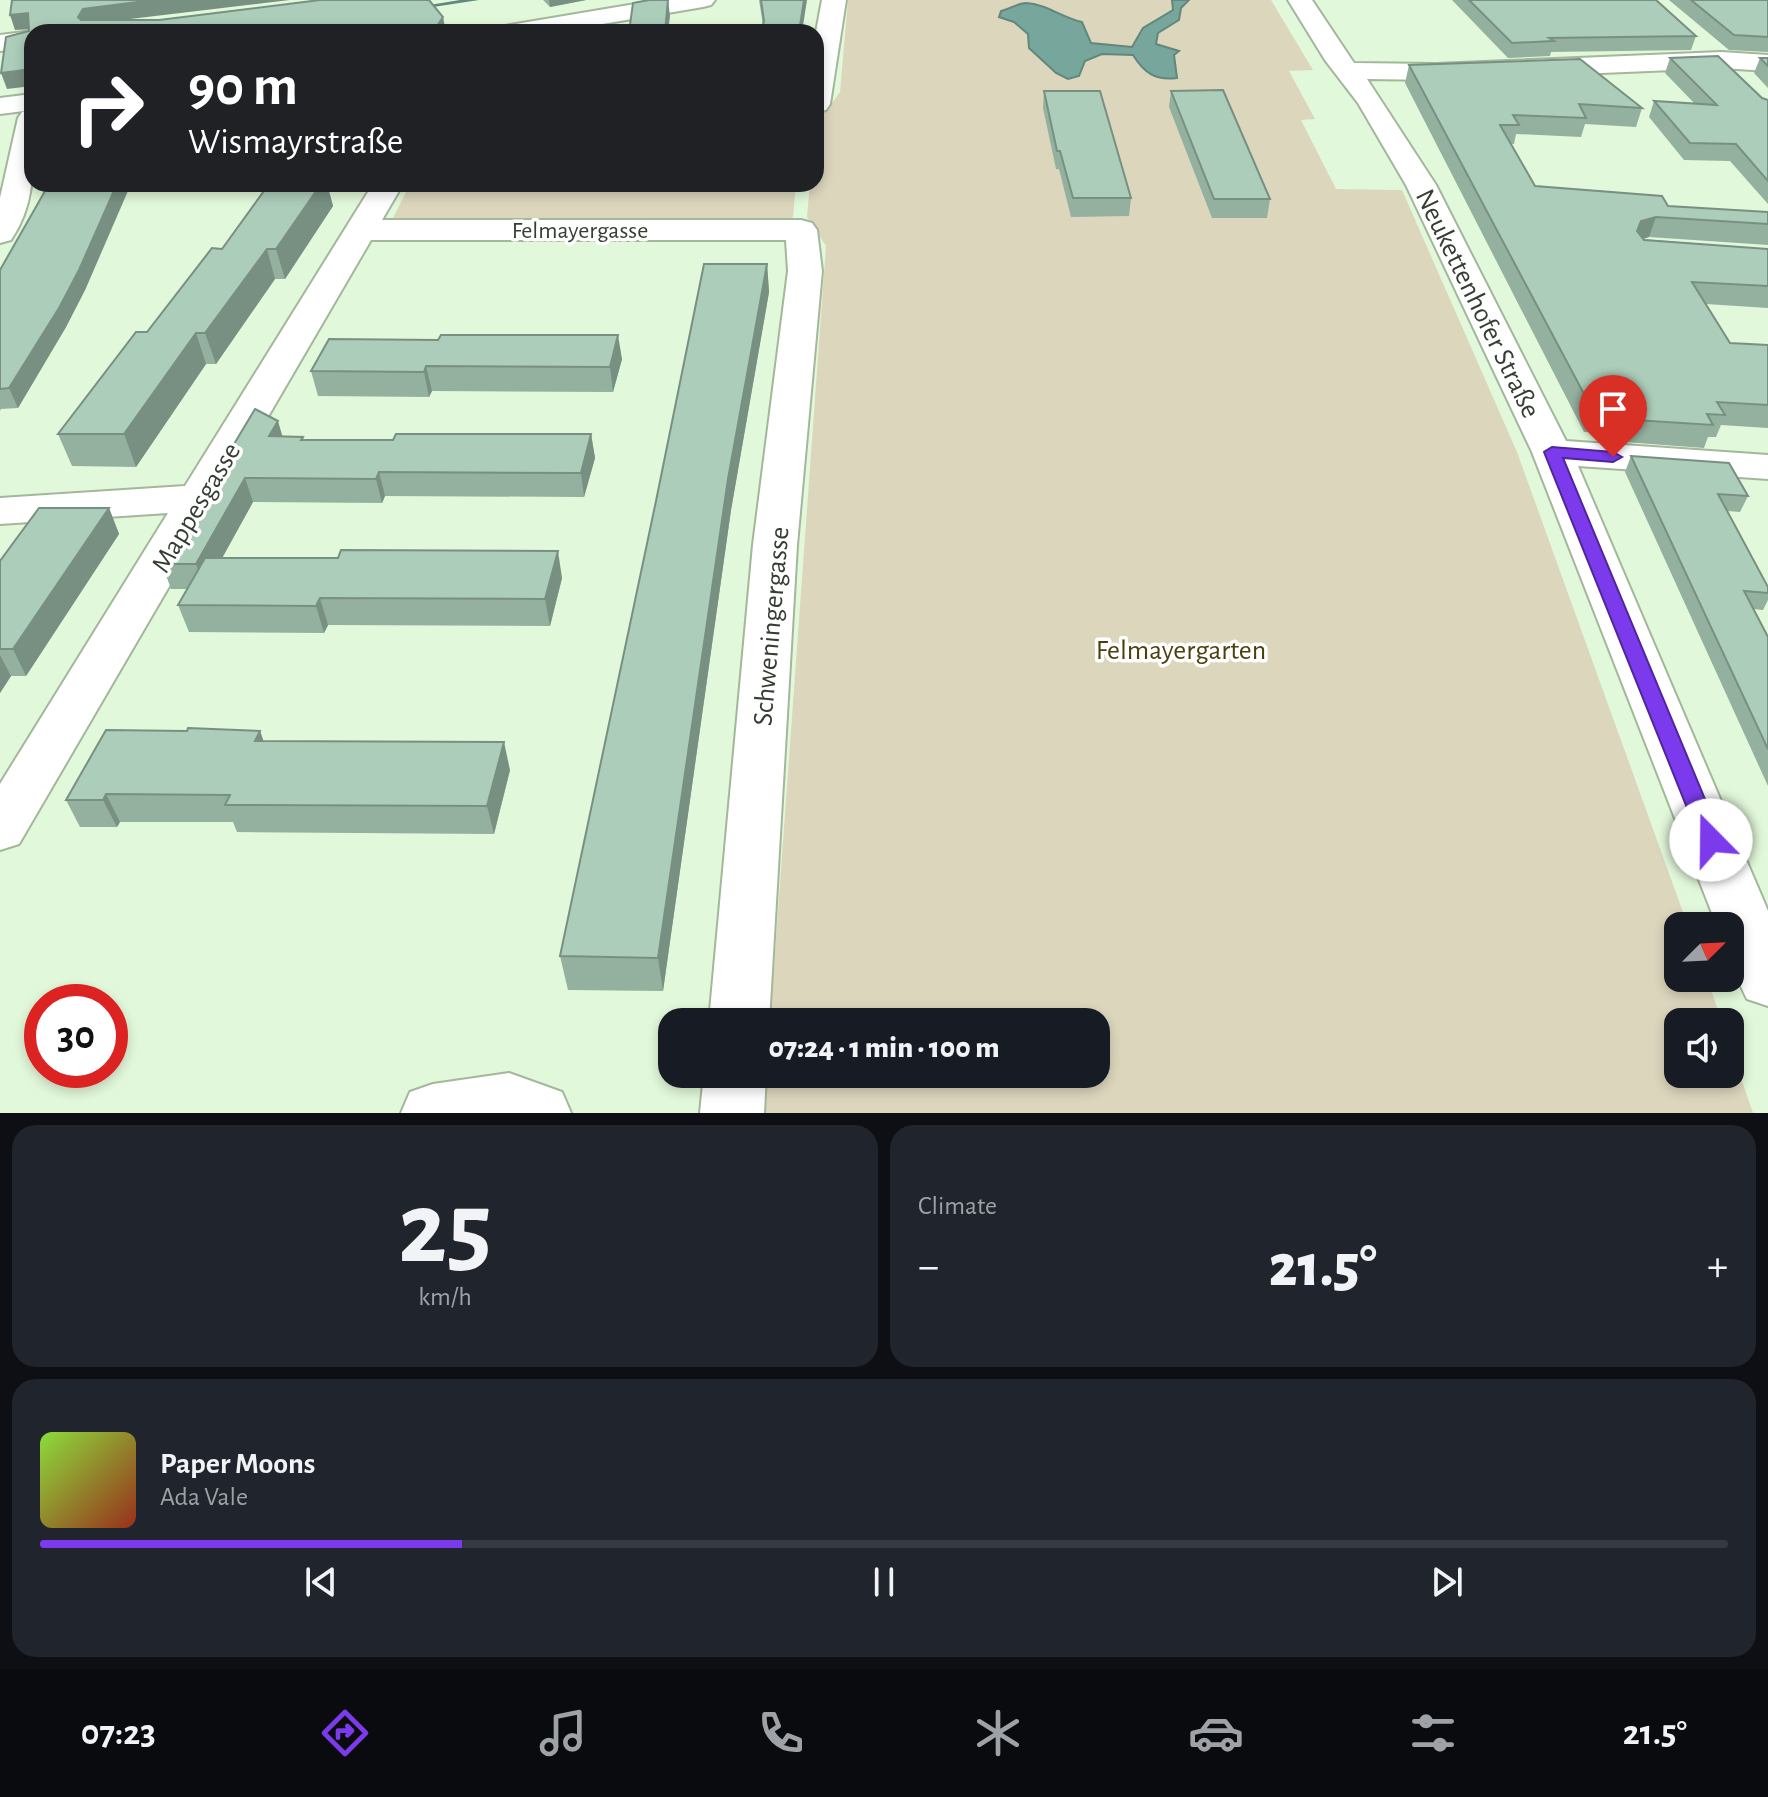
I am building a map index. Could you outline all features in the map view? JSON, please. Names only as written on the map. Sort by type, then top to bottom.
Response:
[{"type":"street","points":[[558,24],[703,0]]},
{"type":"street","points":[[824,58],[834,0]]},
{"type":"street","name":"Neukettenhofer Straße","points":[[1300,0],[1370,101],[1421,185],[1552,452],[1768,981]]},
{"type":"street","points":[[0,43],[24,40]]},
{"type":"street","points":[[1699,41],[1749,88]]},
{"type":"street","points":[[1348,71],[1436,72],[1721,60],[1768,63]]},
{"type":"street","points":[[0,106],[24,103]]},
{"type":"street","points":[[0,233],[13,210],[24,157]]},
{"type":"street","name":"Mappesgasse","points":[[0,829],[383,192]]},
{"type":"street","name":"Felmayergasse","points":[[359,230],[801,230]]},
{"type":"street","name":"Schweningergasse","points":[[740,1008],[775,545],[805,271],[801,230]]},
{"type":"street","points":[[1552,452],[1768,467]]},
{"type":"street","points":[[2,511],[201,498]]},
{"type":"street","points":[[732,1113],[734,1088]]},
{"type":"street","points":[[433,1113],[509,1102],[539,1113]]},
{"type":"green space","name":"Felmayergarten","points":[[848,0],[1271,0],[1313,70],[1289,71],[1315,119],[1301,120],[1336,189],[1402,190],[1517,452],[1683,912],[1664,912],[1664,992],[1712,992],[1717,1008],[1664,1008],[1664,1088],[1744,1087],[1753,1113],[763,1113],[765,1088],[1110,1088],[1110,1008],[771,1008],[826,246],[807,217],[809,192],[824,192],[824,111],[840,92]]},
{"type":"green space","points":[[406,192],[795,192],[793,217],[784,222],[392,220]]},
{"type":"water","points":[[1172,0],[1189,0],[1181,8],[1179,20],[1158,33],[1156,44],[1179,51],[1174,55],[1177,78],[1151,74],[1133,55],[1102,54],[1085,61],[1079,76],[1068,79],[1056,73],[1029,48],[1028,34],[1014,22],[999,17],[1001,11],[1023,3],[1033,4],[1082,22],[1091,43],[1132,47],[1143,28],[1173,10]]},
{"type":"building","points":[[12,0],[153,0],[83,9],[78,17],[81,20],[159,20],[320,0],[429,0],[443,17],[438,24],[29,24],[28,13],[10,15]]},
{"type":"building","points":[[668,0],[666,24],[630,24],[633,3]]},
{"type":"building","points":[[761,0],[804,0],[800,24],[763,24]]},
{"type":"building","points":[[1469,0],[1656,0],[1696,36],[1549,38],[1554,41],[1512,43]]},
{"type":"building","points":[[1691,0],[1768,0],[1768,37],[1734,35]]},
{"type":"building","points":[[24,32],[24,70],[1,73],[6,37]]},
{"type":"building","points":[[1718,56],[1762,98],[1768,100],[1768,181],[1736,144],[1690,143],[1654,101],[1717,105],[1670,58]]},
{"type":"building","points":[[1580,59],[1642,108],[1579,104],[1586,118],[1513,115],[1519,125],[1500,125],[1535,186],[1662,196],[1668,206],[1768,212],[1768,224],[1656,217],[1641,221],[1637,231],[1644,240],[1768,249],[1768,286],[1692,282],[1730,343],[1768,345],[1768,405],[1717,402],[1725,415],[1707,414],[1713,425],[1619,419],[1615,410],[1592,409],[1409,65]]},
{"type":"building","points":[[1223,90],[1270,199],[1214,199],[1171,91]]},
{"type":"building","points":[[1044,91],[1100,91],[1131,198],[1073,198],[1060,151],[1057,151]]},
{"type":"building","points":[[44,192],[113,192],[59,308],[9,388],[0,389],[0,270]]},
{"type":"building","points":[[263,192],[315,192],[276,249],[267,249],[205,333],[196,333],[124,434],[58,434],[136,332],[147,332],[212,248],[222,249]]},
{"type":"building","points":[[704,264],[767,264],[728,479],[658,958],[560,956],[656,501]]},
{"type":"building","points":[[441,335],[618,335],[610,367],[426,366],[424,372],[311,371],[329,339],[438,340]]},
{"type":"building","points":[[255,409],[278,421],[269,436],[303,437],[301,440],[393,440],[396,434],[591,434],[581,473],[379,472],[376,479],[245,478],[196,564],[162,564]]},
{"type":"building","points":[[1631,456],[1729,463],[1748,496],[1718,494],[1768,587],[1768,593],[1744,591],[1768,637],[1768,749]]},
{"type":"building","points":[[39,508],[109,508],[13,649],[0,649],[0,561]]},
{"type":"building","points":[[341,550],[558,551],[545,599],[320,598],[316,606],[178,605],[205,558],[338,558]]},
{"type":"building","points":[[188,728],[260,731],[255,741],[504,742],[487,806],[225,805],[230,795],[106,794],[103,800],[66,800],[106,730],[187,731]]},
{"type":"waterway","points":[[420,7],[476,0]]},
{"type":"route","points":[[1613,457],[1552,452],[1711,840]]}]
